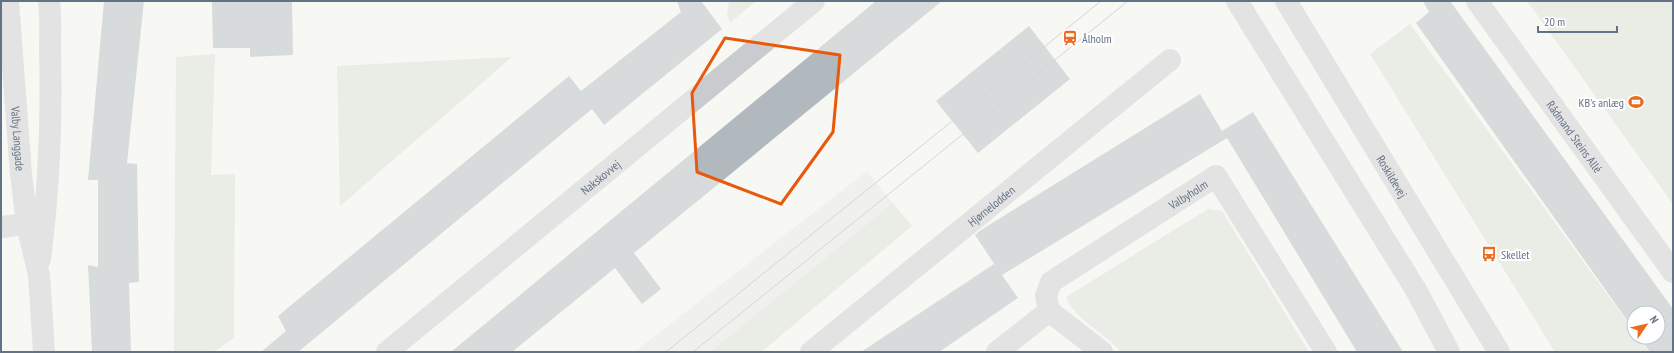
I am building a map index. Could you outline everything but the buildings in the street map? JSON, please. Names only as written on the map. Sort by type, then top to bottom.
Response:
[{"type":"street","name":"Valby Langgade","points":[[8,1],[27,224],[39,274]]},
{"type":"street","name":"Valby Langgade","points":[[44,352],[39,274],[48,180],[51,70],[49,1]]},
{"type":"street","name":"Nakskovvej","points":[[387,352],[814,1]]},
{"type":"street","points":[[1237,1],[1412,284],[1449,352]]},
{"type":"street","name":"Roskildevej","points":[[1286,1],[1499,352]]},
{"type":"street","name":"Rådmand Steins Allé","points":[[1477,1],[1673,272]]},
{"type":"street","name":"Hjørnelodden","points":[[811,352],[1170,60]]},
{"type":"street","name":"Valbyholm","points":[[1049,311],[1046,296],[1051,282],[1216,176],[1326,352]]},
{"type":"street","points":[[1,227],[27,224]]},
{"type":"street","points":[[997,352],[1049,311],[1102,352]]},
{"type":"highlighted area","points":[[725,38],[840,55],[833,132],[781,204],[697,172],[692,93]]},
{"type":"shaded area","points":[[729,1],[756,1],[730,23],[727,15]]},
{"type":"shaded area","name":"KB's anlæg","points":[[1527,1],[1673,1],[1673,204]]},
{"type":"shaded area","points":[[1410,24],[1626,320],[1626,345],[1644,345],[1649,352],[1555,352],[1370,54]]},
{"type":"shaded area","points":[[215,54],[211,175],[235,174],[234,338],[213,352],[174,352],[176,57]]},
{"type":"shaded area","points":[[512,57],[340,206],[337,66]]},
{"type":"shaded area","points":[[867,171],[893,203],[710,352],[634,352]]},
{"type":"shaded area","points":[[893,203],[912,226],[761,352],[710,352]]},
{"type":"shaded area","points":[[1208,209],[1222,211],[1309,352],[1121,352],[1083,320],[1070,305],[1066,297]]},
{"type":"tram line","points":[[666,352],[1101,1]]},
{"type":"tram line","points":[[693,352],[1128,1]]},
{"type":"place","name":"Ålholm","points":[[1070,38]]},
{"type":"place","name":"KB's anlæg","points":[[1636,102]]},
{"type":"place","name":"Skellet","points":[[1489,254]]}]
